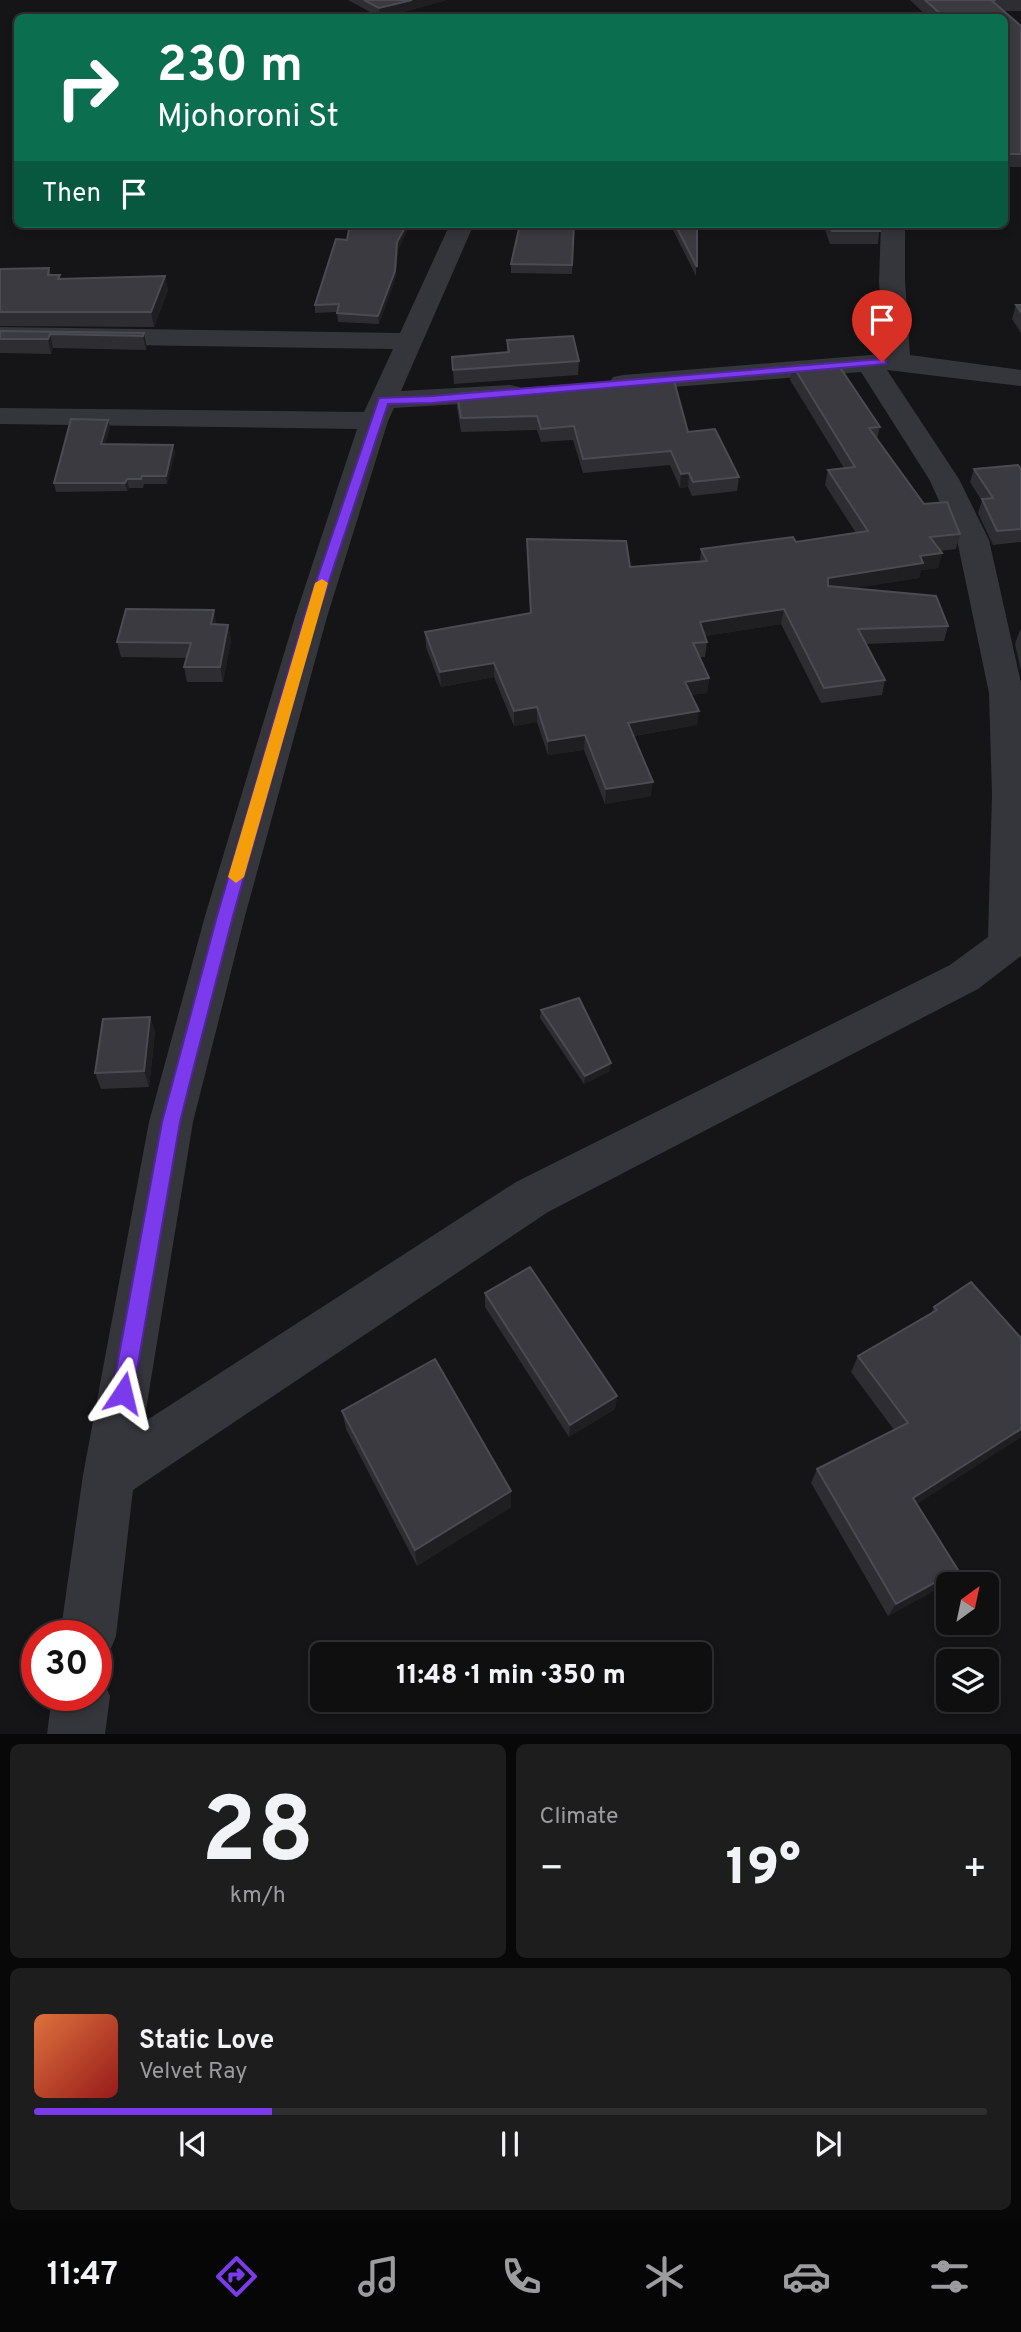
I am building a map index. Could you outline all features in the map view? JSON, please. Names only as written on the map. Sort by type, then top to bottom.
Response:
[{"type":"street","points":[[90,1620],[108,1475],[171,1122],[225,916],[310,617],[378,411],[460,228]]},
{"type":"street","points":[[108,1475],[532,1197],[964,976],[1008,944],[1010,795],[1006,694],[973,540],[882,362],[892,281],[893,228]]},
{"type":"street","points":[[0,335],[410,341]]},
{"type":"street","points":[[591,386],[882,362],[1021,378]]},
{"type":"street","points":[[0,416],[378,411],[432,400],[538,391]]},
{"type":"street","points":[[76,1734],[79,1711]]},
{"type":"building","points":[[364,0],[412,0],[379,8]]},
{"type":"building","points":[[925,0],[991,0],[1007,14],[941,14]]},
{"type":"building","points":[[1008,15],[1021,26],[1021,154],[1008,154]]},
{"type":"building","points":[[349,228],[405,228],[397,242],[395,271],[378,316],[337,313],[339,304],[315,305],[336,239],[347,240]]},
{"type":"building","points":[[519,228],[574,228],[572,265],[511,264]]},
{"type":"building","points":[[677,228],[697,228],[697,267]]},
{"type":"building","points":[[831,228],[880,228],[880,231],[832,231]]},
{"type":"building","points":[[49,268],[48,275],[60,275],[58,279],[165,276],[151,312],[0,312],[0,269]]},
{"type":"building","points":[[0,331],[144,333],[143,336],[50,334],[48,339],[0,339]]},
{"type":"building","points":[[573,336],[579,361],[453,370],[452,357],[509,352],[507,340]]},
{"type":"building","points":[[837,363],[880,427],[869,428],[924,504],[947,502],[960,534],[930,537],[942,553],[920,556],[923,563],[828,578],[828,586],[936,596],[948,626],[858,629],[885,680],[824,688],[784,609],[700,622],[707,642],[693,643],[709,678],[685,682],[699,711],[628,723],[653,782],[606,789],[585,735],[548,741],[537,707],[514,711],[494,663],[440,672],[425,632],[531,613],[527,539],[626,541],[630,567],[707,561],[701,549],[793,537],[796,542],[868,531],[828,470],[855,467],[793,366]]},
{"type":"building","points":[[673,377],[688,432],[715,429],[739,477],[693,482],[689,473],[681,474],[671,451],[583,459],[574,426],[541,429],[537,416],[461,418],[457,394]]},
{"type":"building","points":[[71,419],[108,420],[101,444],[173,445],[166,476],[142,476],[141,479],[127,479],[125,483],[54,483]]},
{"type":"building","points":[[1018,465],[1021,469],[1021,529],[997,531],[982,499],[993,498],[974,469]]},
{"type":"building","points":[[126,609],[214,610],[211,624],[228,625],[220,667],[184,667],[191,643],[117,642]]},
{"type":"building","points":[[579,998],[611,1063],[585,1076],[541,1010]]},
{"type":"building","points":[[150,1017],[144,1071],[95,1073],[103,1019]]},
{"type":"building","points":[[530,1267],[617,1396],[570,1425],[485,1293]]},
{"type":"building","points":[[971,1282],[1021,1338],[1021,1429],[913,1498],[958,1570],[936,1572],[936,1582],[896,1604],[817,1469],[908,1423],[858,1356],[937,1310],[934,1307]]},
{"type":"building","points":[[435,1359],[511,1491],[415,1550],[342,1411]]},
{"type":"slow traffic","points":[[236,877],[322,583]]},
{"type":"route","points":[[123,1393],[171,1122],[184,1070],[310,617],[383,400],[432,400],[882,362]]}]
